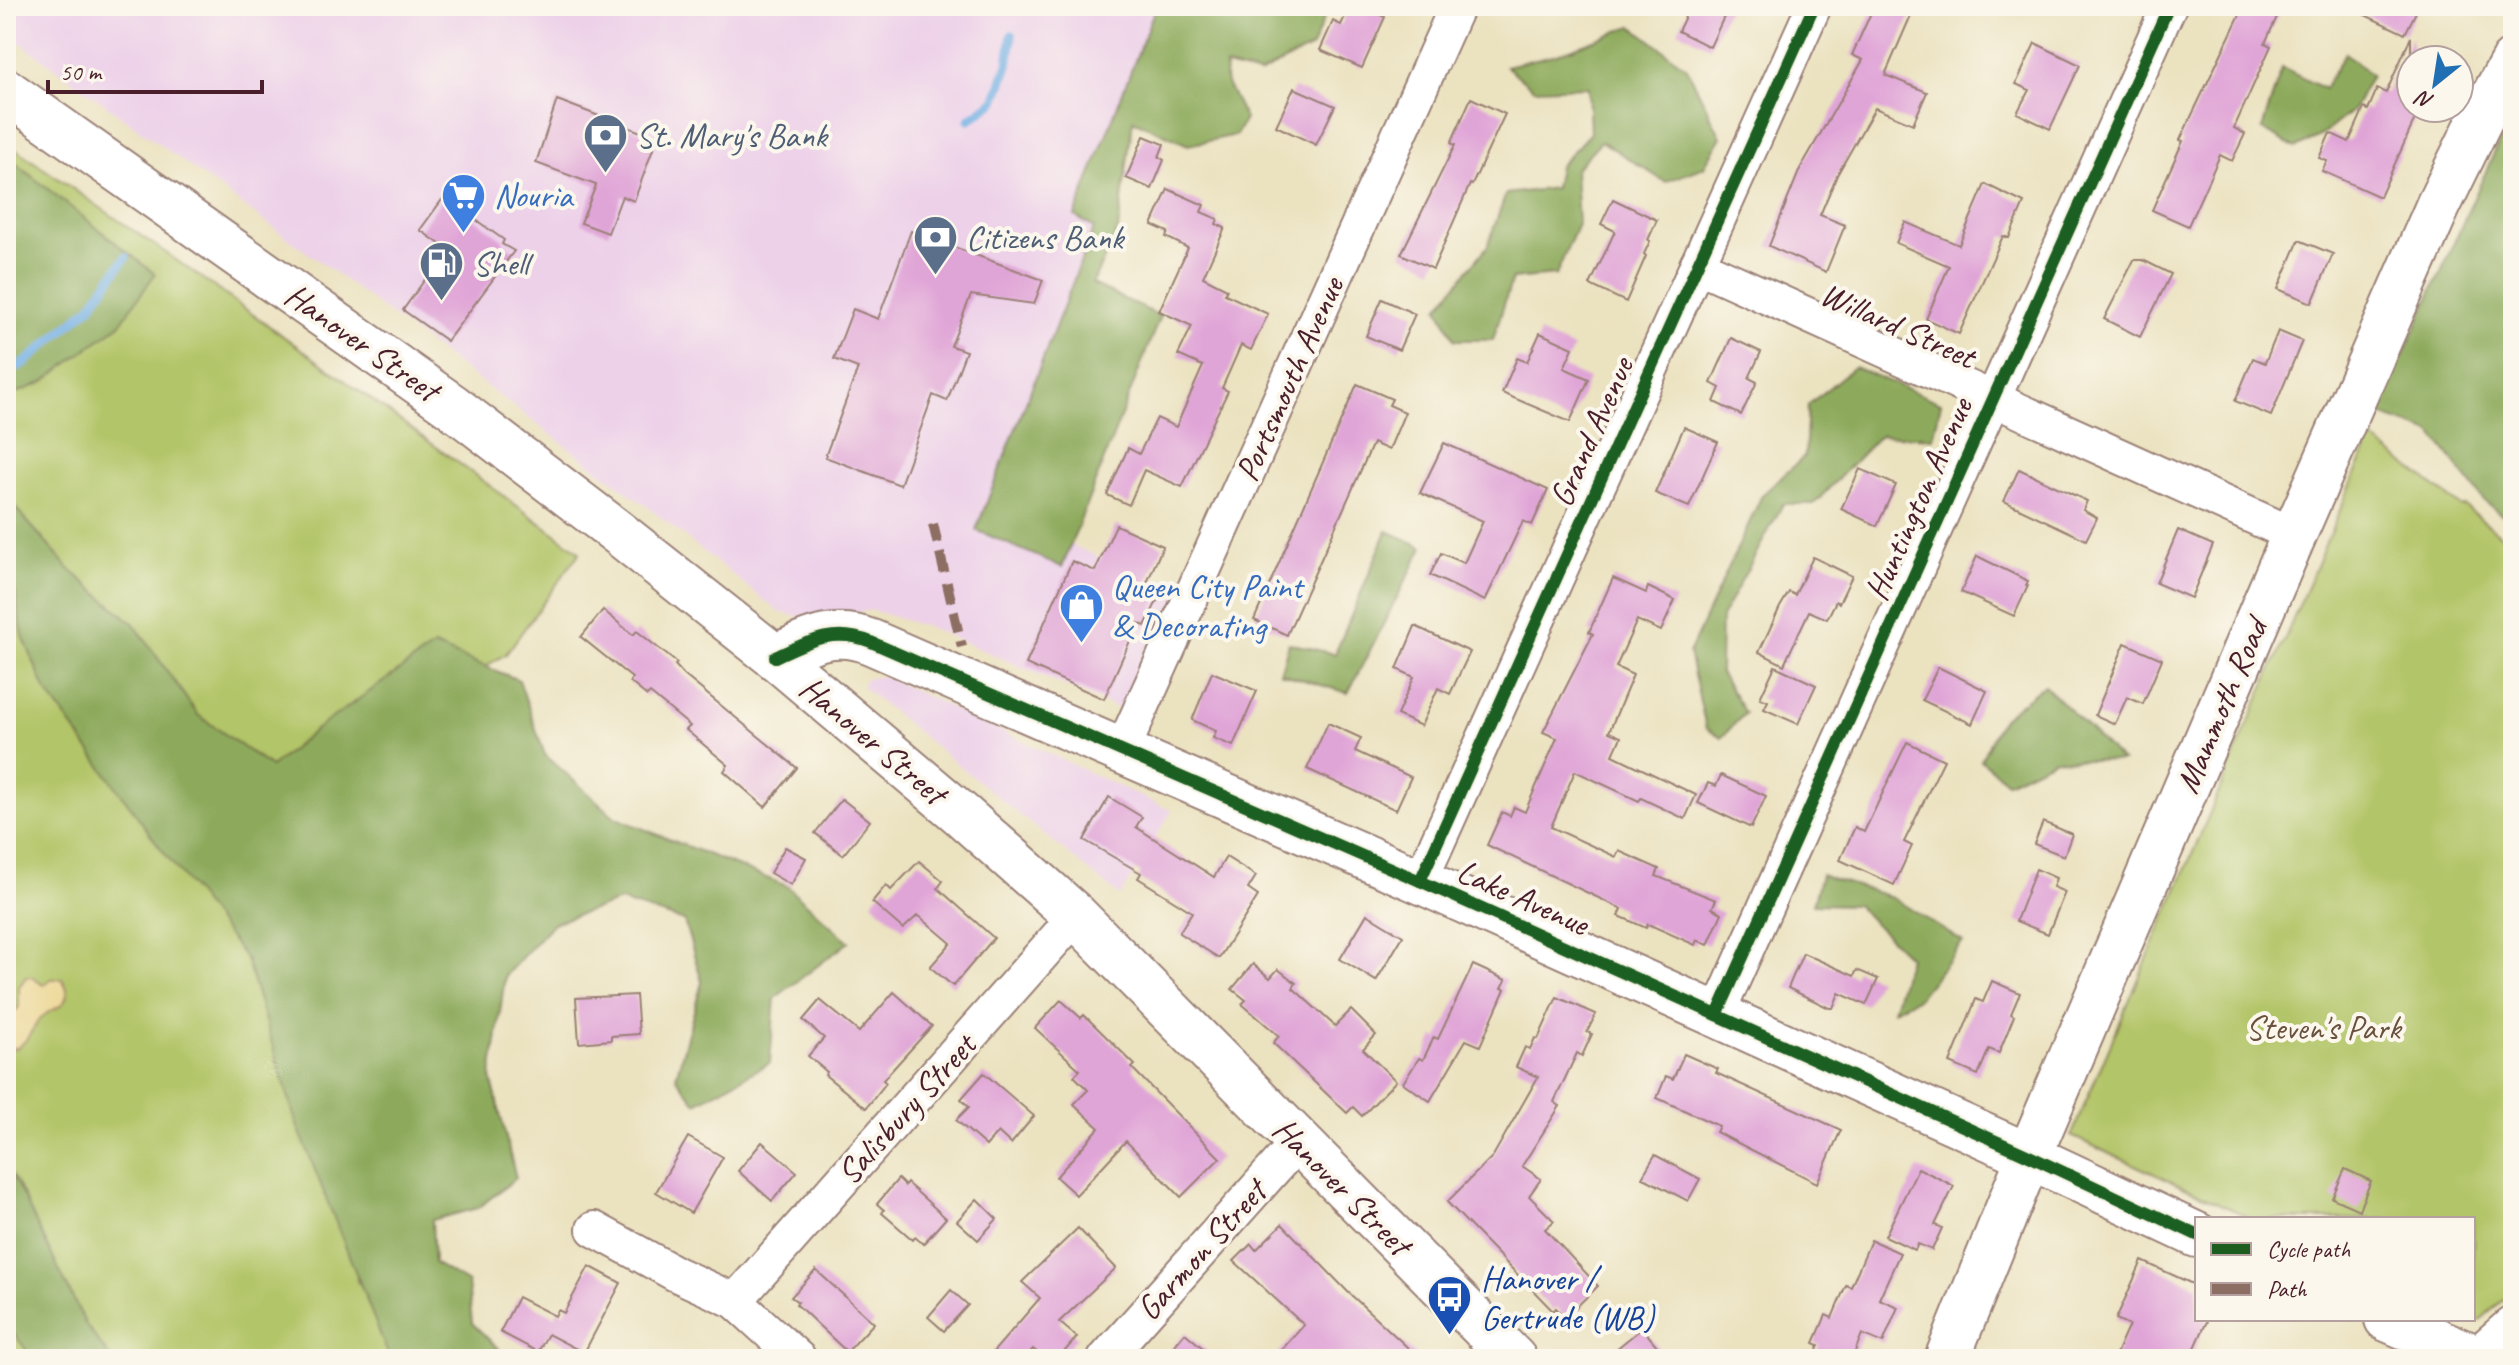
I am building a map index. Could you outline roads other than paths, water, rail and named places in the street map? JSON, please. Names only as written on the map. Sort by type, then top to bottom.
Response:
[{"type":"main road","name":"Mammoth Road","points":[[1947,1359],[2029,1156],[2294,535],[2438,206],[2513,61]]},
{"type":"main road","name":"Hanover Street","points":[[6,91],[452,406],[592,512],[791,671],[1076,916],[1514,1359]]},
{"type":"main road","name":"Lake Avenue","points":[[791,671],[862,653],[892,652],[1420,881],[2195,1234]]},
{"type":"main road","points":[[2392,1321],[2479,1359],[2513,1329]]},
{"type":"street","name":"Portsmouth Avenue","points":[[1121,753],[1457,6]]},
{"type":"street","name":"Grand Avenue","points":[[1420,881],[1814,6]]},
{"type":"street","name":"Huntington Avenue","points":[[1717,1015],[2169,6]]},
{"type":"street","name":"Willard Street","points":[[1697,265],[2294,535]]},
{"type":"street","name":"Salisbury Street","points":[[735,1301],[1076,916]]},
{"type":"street","name":"Garmon Street","points":[[1105,1359],[1298,1142]]},
{"type":"street","points":[[594,1229],[676,1274],[735,1301],[799,1359]]},
{"type":"waterway","points":[[969,120],[995,101],[1008,65],[1012,35]]},
{"type":"waterway","points":[[6,373],[26,362],[90,307],[126,257]]},
{"type":"place","name":"St. Mary's Bank","points":[[605,174]]},
{"type":"place","name":"Nouria","points":[[463,234]]},
{"type":"place","name":"Citizens Bank","points":[[935,276]]},
{"type":"place","name":"Shell","points":[[442,302]]},
{"type":"place","name":"Queen City Paint & Decorating","points":[[1081,645]]},
{"type":"place","name":"Hanover / Gertrude (WB)","points":[[1450,1337]]},
{"type":"park label","name":"Steven's Park","points":[[2323,1027]]}]
